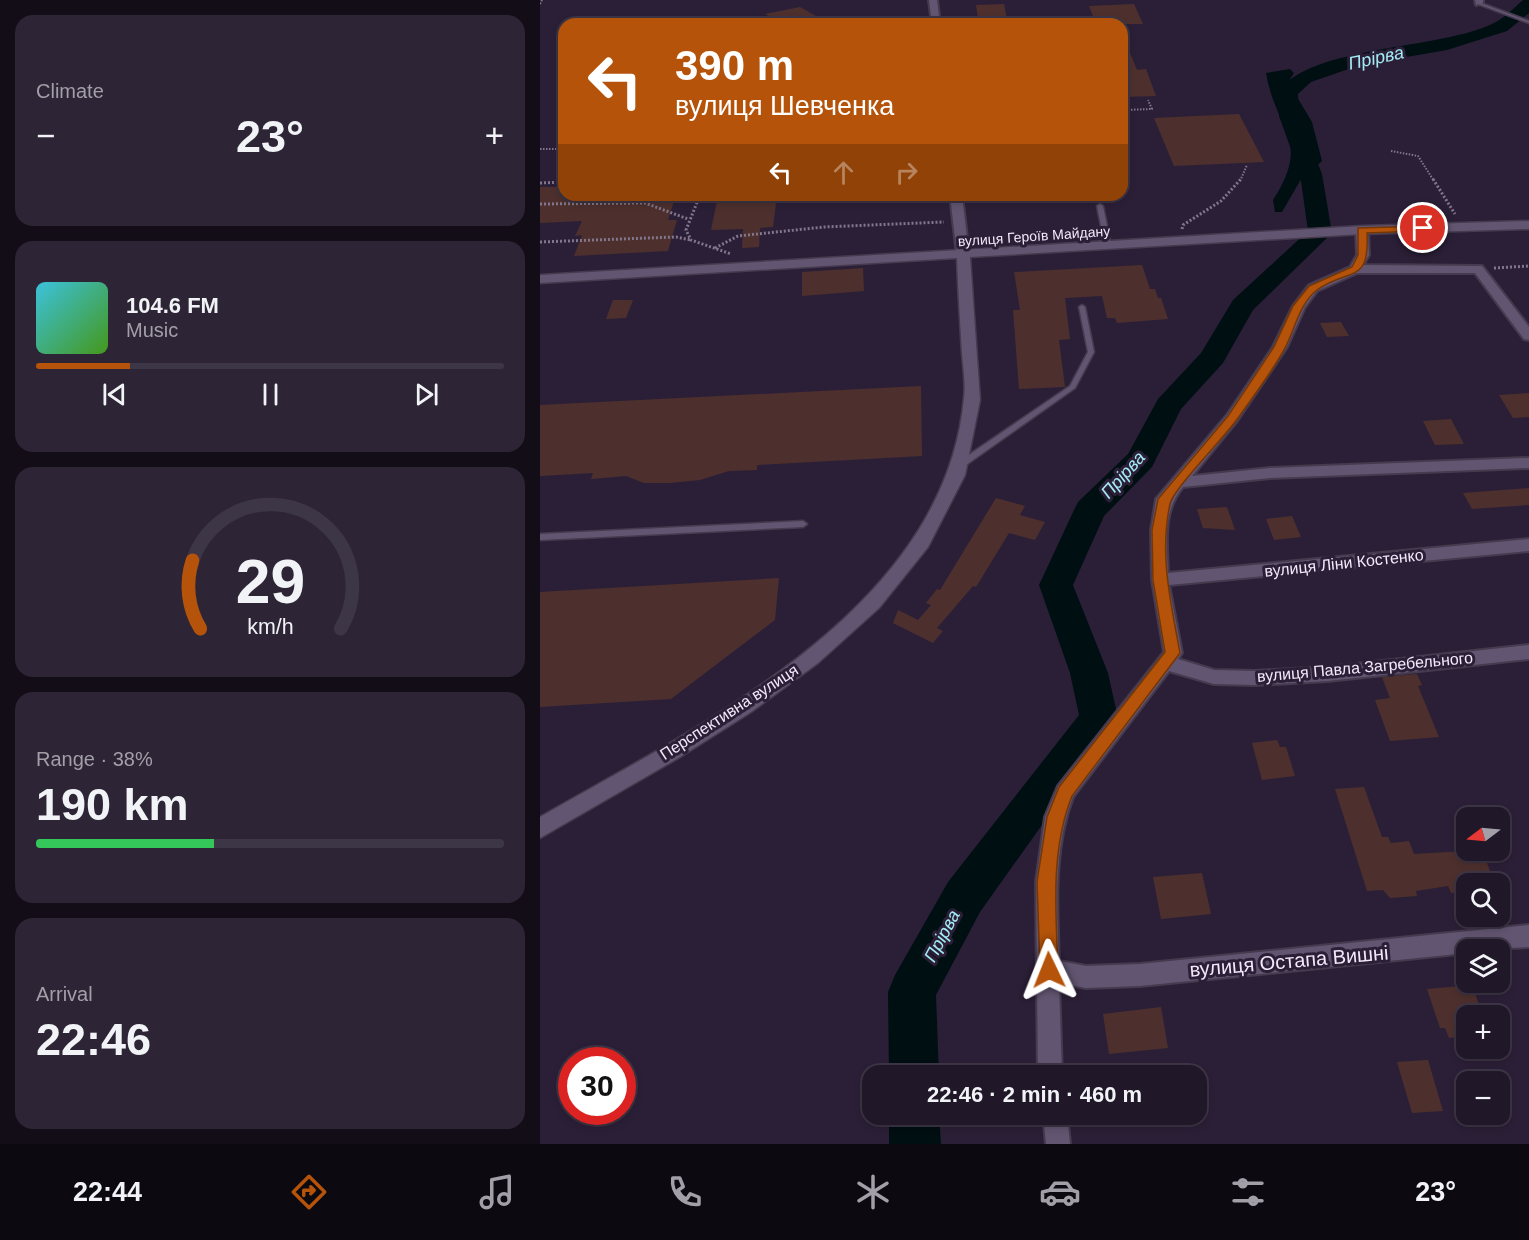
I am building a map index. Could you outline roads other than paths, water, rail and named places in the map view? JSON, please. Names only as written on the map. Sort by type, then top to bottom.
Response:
[{"type":"street","points":[[933,0],[935,18]]},
{"type":"street","name":"Перспективна вулиця","points":[[540,828],[790,675],[850,626],[888,588],[921,544],[949,497],[960,465],[972,400],[963,255],[957,201]]},
{"type":"street","name":"вулиця Героїв Майдану","points":[[540,279],[1362,230],[1529,225]]},
{"type":"street","points":[[1356,269],[1363,255],[1362,230]]},
{"type":"street","points":[[1050,1065],[1046,882],[1055,817],[1065,792],[1173,653],[1160,580],[1159,530],[1164,499],[1232,418],[1280,347],[1299,306],[1313,288],[1356,269],[1478,269],[1529,336]]},
{"type":"street","points":[[1178,482],[1270,473],[1529,463]]},
{"type":"street","name":"вулиця Ліни Костенко","points":[[1160,580],[1529,545]]},
{"type":"street","name":"вулиця Павла Загребельного","points":[[1167,663],[1214,677],[1255,678],[1328,674],[1529,652]]},
{"type":"street","name":"вулиця Остапа Вишні","points":[[1049,970],[1086,977],[1140,975],[1529,936]]},
{"type":"street","points":[[1055,1125],[1058,1144]]},
{"type":"lane","points":[[1479,2],[1529,22]]},
{"type":"lane","points":[[1100,206],[1108,246]]},
{"type":"lane","points":[[960,465],[1073,387],[1091,351],[1082,307]]},
{"type":"lane","points":[[540,537],[803,524]]},
{"type":"waterway","name":"Прірва","points":[[914,1065],[912,992],[964,897],[1099,718],[1089,673],[1056,585],[1090,510],[1141,460],[1168,405],[1213,357],[1242,306],[1320,233],[1311,174],[1289,116],[1288,92],[1304,78],[1356,60],[1447,44],[1501,27],[1529,4]]},
{"type":"waterway","name":"Прірва","points":[[914,1125],[915,1144]]}]
